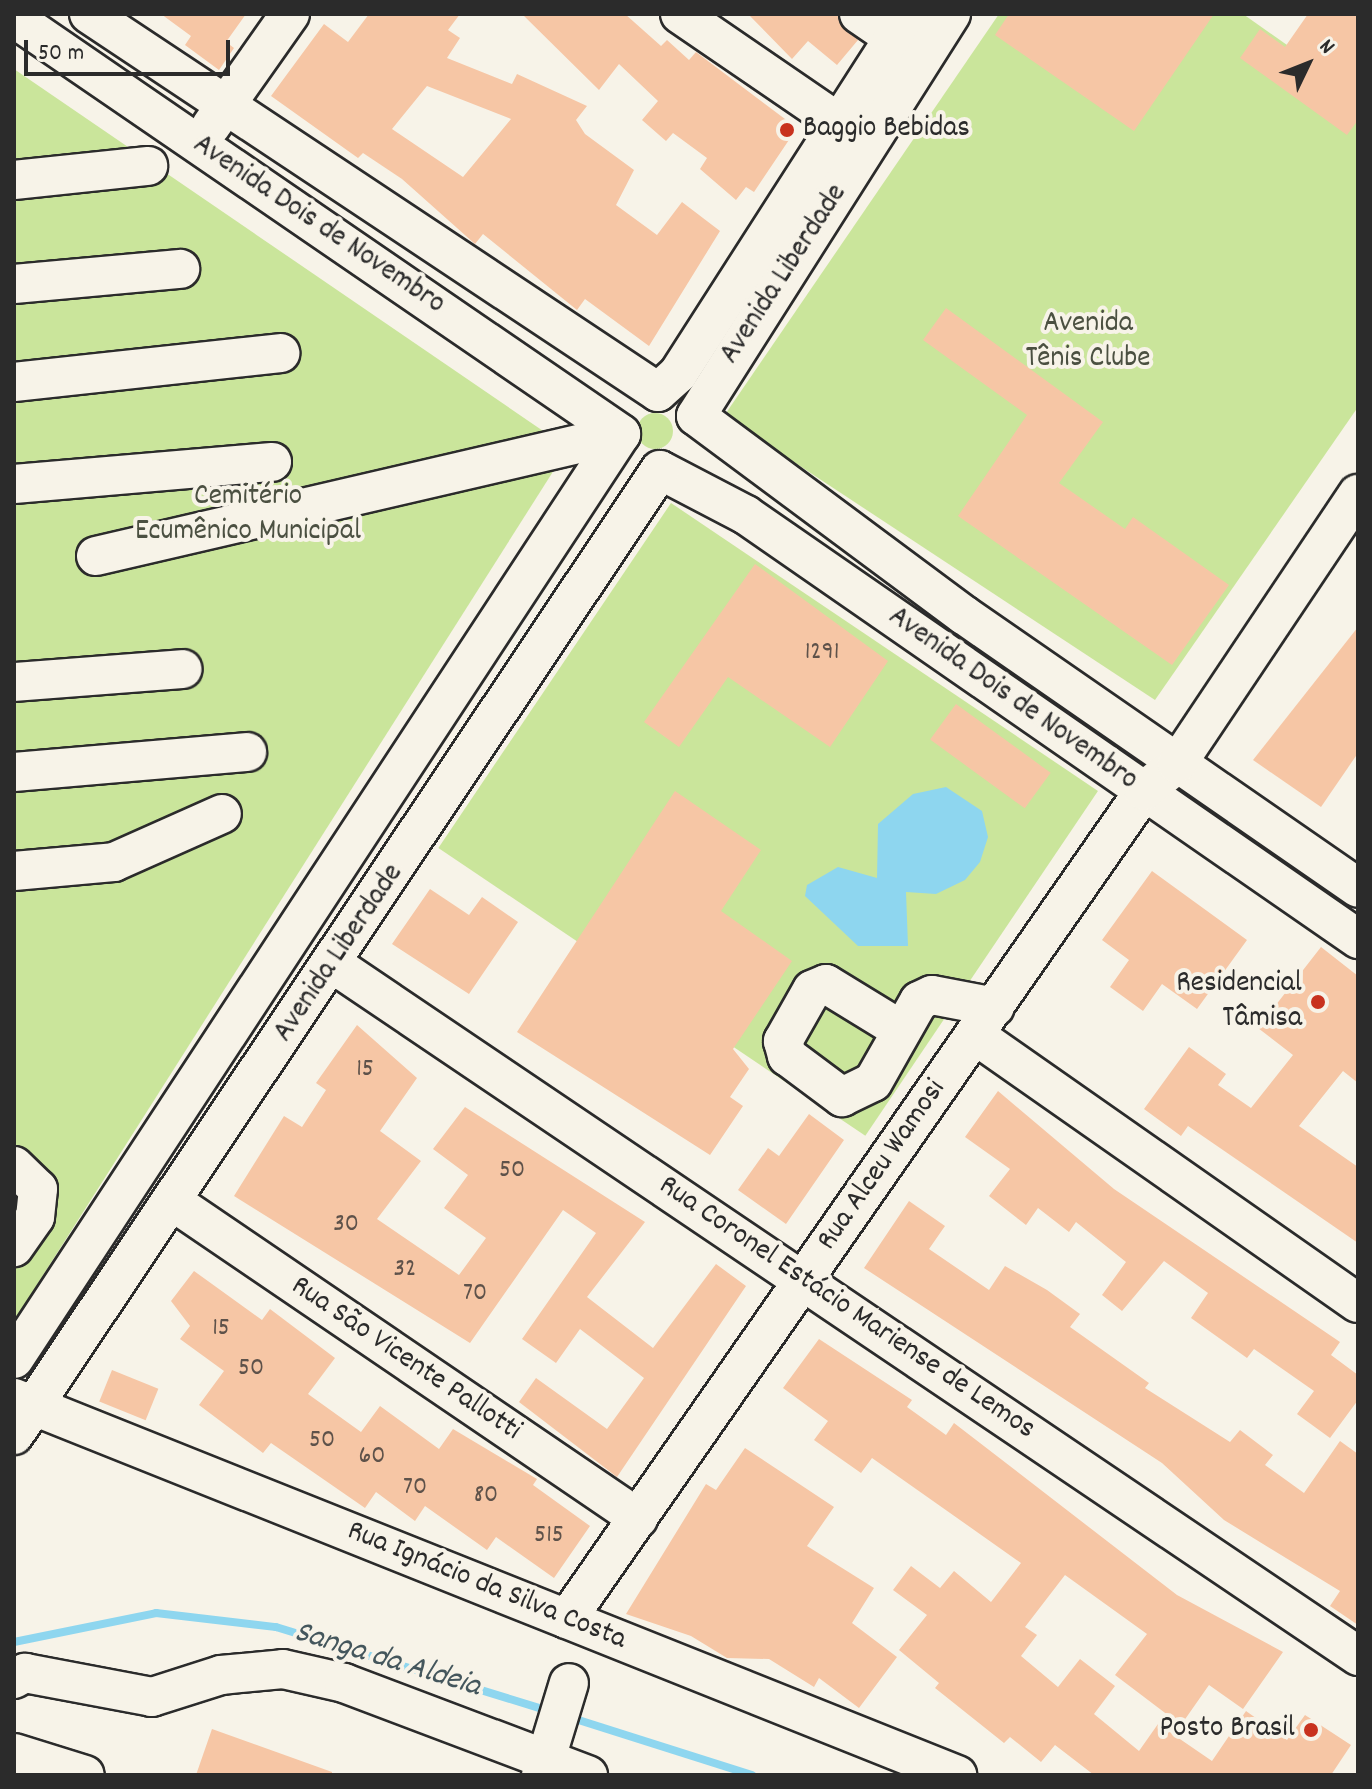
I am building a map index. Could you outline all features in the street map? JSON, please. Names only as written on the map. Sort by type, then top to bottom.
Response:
[{"type":"street","name":"Avenida Dois de Novembro","points":[[89,14],[224,107],[658,392]]},
{"type":"street","points":[[198,144],[290,14]]},
{"type":"street","points":[[680,14],[838,122]]},
{"type":"street","points":[[859,14],[901,26]]},
{"type":"street","name":"Avenida Liberdade","points":[[696,416],[951,14]]},
{"type":"street","name":"Avenida Dois de Novembro","points":[[14,18],[621,434]]},
{"type":"street","name":"Avenida Liberdade","points":[[658,392],[678,374],[901,26]]},
{"type":"street","points":[[14,180],[148,166]]},
{"type":"street","points":[[14,284],[180,269]]},
{"type":"street","points":[[14,382],[280,353]]},
{"type":"street","points":[[658,392],[680,398],[696,416],[692,452],[660,470],[634,460],[621,434],[630,405],[658,392]]},
{"type":"street","name":"Avenida Dois de Novembro","points":[[696,416],[1177,764],[1358,888]]},
{"type":"street","points":[[96,556],[621,434]]},
{"type":"street","name":"Avenida Liberdade","points":[[14,1359],[621,434]]},
{"type":"street","points":[[14,484],[272,462]]},
{"type":"street","name":"Avenida Dois de Novembro","points":[[660,470],[746,515],[1358,939]]},
{"type":"street","name":"Avenida Liberdade","points":[[21,1413],[172,1201],[333,964],[660,470]]},
{"type":"street","name":"Rua Alceu Wamosi","points":[[567,1619],[1144,791],[1177,764],[1358,494]]},
{"type":"street","points":[[14,682],[182,669]]},
{"type":"street","points":[[14,772],[247,752]]},
{"type":"street","points":[[14,871],[114,862],[222,814]]},
{"type":"street","name":"Rua Coronel Estácio Mariense de Lemos","points":[[333,964],[1358,1656]]},
{"type":"street","points":[[901,1030],[932,995],[985,1021],[1358,1303]]},
{"type":"street","points":[[14,1166],[38,1189],[35,1217],[14,1247]]},
{"type":"street","name":"Rua São Vicente Pallotti","points":[[172,1201],[638,1518]]},
{"type":"street","name":"Rua Ignácio da Silva Costa","points":[[21,1413],[567,1619],[957,1775]]},
{"type":"street","points":[[14,1679],[25,1673],[152,1697],[221,1675],[283,1669],[344,1683],[543,1768],[588,1775]]},
{"type":"street","points":[[543,1768],[569,1683]]},
{"type":"street","points":[[14,1753],[85,1775]]},
{"type":"green space","name":"Avenida Tênis Clube","points":[[999,14],[1243,14],[1358,95],[1358,407],[1155,700],[724,416]]},
{"type":"green space","name":"Cemitério Ecumênico Municipal","points":[[14,69],[568,448],[14,1321]]},
{"type":"green space","points":[[655,413],[668,418],[673,431],[668,444],[655,449],[642,444],[637,431],[642,418]]},
{"type":"green space","points":[[671,503],[1098,791],[865,1136],[438,848]]},
{"type":"water","points":[[946,787],[982,811],[988,837],[980,862],[965,880],[936,894],[906,892],[908,946],[858,946],[805,896],[807,885],[838,867],[877,878],[878,824],[913,794]]},
{"type":"building","points":[[161,14],[246,14],[226,42],[234,48],[219,70],[185,45],[191,36]]},
{"type":"building","points":[[369,14],[460,14],[448,30],[460,38],[447,58],[512,84],[517,74],[587,106],[576,120],[585,134],[634,170],[616,205],[657,235],[682,202],[720,231],[649,346],[585,299],[577,310],[483,234],[475,244],[402,179],[363,153],[358,158],[271,96],[324,24],[348,42]],"holes":[[[427,86],[511,119],[463,177],[392,129]]]},
{"type":"building","points":[[522,14],[625,14],[661,46],[667,40],[689,60],[696,52],[797,128],[754,192],[746,187],[736,200],[700,169],[707,158],[673,133],[666,141],[642,120],[658,101],[619,64],[599,90]]},
{"type":"building","points":[[748,14],[837,14],[858,40],[837,65],[808,41],[792,59]]},
{"type":"building","points":[[1009,14],[1214,14],[1134,131],[995,35]]},
{"type":"building","points":[[1308,14],[1358,14],[1358,120],[1347,135],[1240,58],[1260,29],[1285,47]]},
{"type":"building","points":[[946,308],[1103,422],[1059,483],[1125,529],[1133,517],[1229,585],[1172,665],[958,516],[1027,415],[923,340]]},
{"type":"building","points":[[755,564],[888,661],[830,747],[728,677],[679,747],[644,722]]},
{"type":"building","points":[[1358,627],[1358,753],[1321,807],[1253,760]]},
{"type":"building","points":[[956,704],[1051,773],[1025,808],[930,740]]},
{"type":"building","points":[[675,791],[761,850],[721,911],[792,961],[733,1049],[749,1069],[730,1097],[743,1106],[710,1155],[517,1032]]},
{"type":"building","points":[[1152,871],[1247,940],[1197,1009],[1162,984],[1143,1011],[1110,987],[1129,960],[1102,940]]},
{"type":"building","points":[[430,889],[469,915],[482,897],[518,922],[469,994],[392,944]]},
{"type":"building","points":[[1321,947],[1358,976],[1358,1083],[1343,1071],[1299,1126],[1358,1167],[1358,1243],[1188,1126],[1181,1136],[1144,1109],[1189,1047],[1226,1074],[1218,1085],[1251,1108],[1293,1055],[1258,1028]]},
{"type":"building","points":[[357,1025],[417,1078],[380,1131],[421,1161],[377,1219],[459,1275],[486,1238],[444,1208],[468,1175],[433,1149],[465,1107],[645,1222],[587,1297],[653,1348],[716,1264],[746,1286],[617,1477],[519,1402],[536,1378],[607,1429],[644,1378],[580,1329],[556,1363],[522,1339],[596,1233],[563,1210],[470,1343],[234,1196],[284,1116],[302,1127],[326,1090],[316,1083]]},
{"type":"building","points":[[998,1091],[1114,1189],[1340,1342],[1331,1355],[1358,1375],[1358,1400],[1330,1438],[1297,1414],[1314,1391],[1254,1349],[1247,1358],[1191,1318],[1208,1293],[1164,1261],[1122,1311],[1102,1295],[1126,1262],[1076,1222],[1069,1232],[1038,1208],[1026,1225],[989,1196],[1010,1169],[965,1137]]},
{"type":"building","points":[[809,1114],[844,1140],[786,1224],[738,1190],[768,1148],[779,1156]]},
{"type":"building","points":[[909,1201],[945,1226],[929,1249],[989,1290],[1005,1266],[1047,1290],[1080,1314],[1070,1327],[1149,1383],[1145,1388],[1230,1442],[1240,1430],[1273,1455],[1265,1465],[1304,1493],[1340,1441],[1358,1454],[1358,1625],[1330,1606],[1340,1591],[1224,1520],[1162,1463],[864,1268]]},
{"type":"building","points":[[194,1271],[262,1320],[270,1309],[335,1358],[308,1394],[361,1432],[380,1406],[439,1449],[453,1429],[537,1479],[533,1485],[590,1526],[554,1578],[496,1537],[487,1550],[425,1506],[415,1521],[376,1492],[365,1508],[271,1443],[263,1453],[199,1405],[224,1371],[180,1339],[190,1326],[171,1301]]},
{"type":"building","points":[[819,1339],[912,1400],[907,1407],[946,1435],[954,1423],[1177,1595],[1283,1652],[1243,1709],[1209,1685],[1181,1725],[1115,1675],[1147,1634],[1065,1575],[1025,1627],[1037,1635],[1021,1656],[1058,1687],[1080,1659],[1115,1686],[1094,1714],[1139,1751],[1158,1724],[1212,1761],[1246,1711],[1287,1740],[1305,1715],[1351,1745],[1331,1775],[1094,1775],[1055,1745],[1041,1762],[1010,1737],[1004,1743],[935,1688],[939,1683],[899,1650],[927,1615],[893,1590],[911,1566],[940,1588],[954,1571],[991,1602],[1021,1563],[872,1458],[861,1473],[814,1440],[828,1421],[783,1388]]},
{"type":"building","points":[[112,1370],[158,1389],[146,1420],[99,1402]]},
{"type":"building","points":[[745,1448],[834,1507],[807,1546],[874,1588],[852,1623],[897,1657],[859,1708],[819,1678],[814,1687],[769,1659],[727,1658],[691,1636],[626,1614],[706,1484],[716,1490]]},
{"type":"building","points":[[212,1729],[332,1772],[332,1775],[196,1775]]},
{"type":"waterway","name":"Sanga da Aldeia","points":[[14,1642],[156,1613],[276,1627],[549,1711]]},
{"type":"waterway","name":"Sanga da Aldeia","points":[[569,1717],[752,1775]]},
{"type":"place","name":"Baggio Bebidas","points":[[787,130]]},
{"type":"place","name":"Residencial Tâmisa","points":[[1318,1002]]},
{"type":"place","name":"Posto Brasil","points":[[1311,1730]]}]
